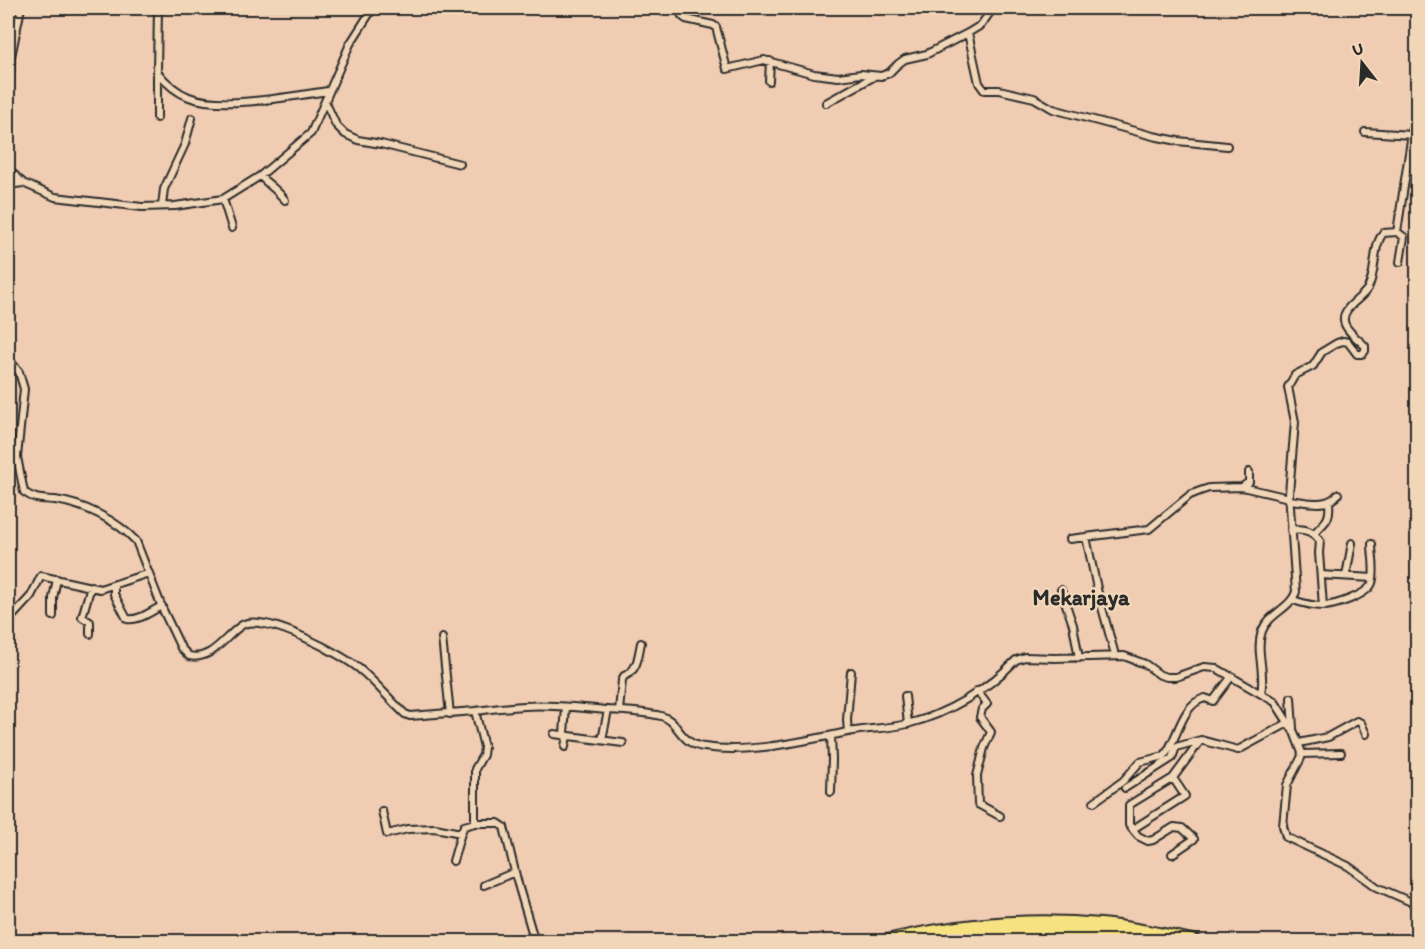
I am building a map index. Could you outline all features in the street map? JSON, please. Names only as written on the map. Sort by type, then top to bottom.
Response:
[{"type":"highway","points":[[883,942],[955,928],[1052,922],[1103,925],[1196,942]]},
{"type":"highway","points":[[938,942],[1010,932],[1053,932],[1103,935],[1146,942]]},
{"type":"street","points":[[8,120],[11,57],[21,8]]},
{"type":"street","points":[[157,118],[158,8]]},
{"type":"street","points":[[8,169],[22,183],[56,197],[142,207],[223,200],[260,176],[310,133],[350,44],[373,8]]},
{"type":"street","points":[[678,8],[686,19],[716,27],[727,69],[752,62],[770,61],[814,74],[838,77],[861,74],[873,76]]},
{"type":"street","points":[[826,103],[873,76],[889,73],[905,59],[927,54],[968,33],[981,25],[993,8]]},
{"type":"street","points":[[968,33],[979,83],[984,90],[999,90],[1034,98],[1053,109],[1178,141],[1227,146]]},
{"type":"street","points":[[769,81],[770,61]]},
{"type":"street","points":[[157,72],[172,88],[198,100],[247,102],[328,91]]},
{"type":"street","points":[[325,101],[336,125],[345,134],[358,140],[460,164]]},
{"type":"street","points":[[1397,232],[1415,114],[1418,112]]},
{"type":"street","points":[[162,206],[164,189],[185,144],[192,118]]},
{"type":"street","points":[[1365,132],[1412,135]]},
{"type":"street","points":[[260,176],[271,187],[276,188],[285,200]]},
{"type":"street","points":[[8,185],[22,183]]},
{"type":"street","points":[[223,200],[232,228]]},
{"type":"street","points":[[1261,693],[1263,678],[1260,642],[1262,631],[1267,622],[1293,600],[1296,591],[1289,499],[1295,422],[1288,387],[1295,375],[1313,366],[1322,352],[1337,343],[1348,342],[1357,354],[1365,351],[1365,346],[1344,325],[1343,319],[1350,307],[1367,290],[1374,269],[1379,239],[1383,233],[1397,232],[1404,237],[1400,262]]},
{"type":"street","points":[[8,358],[19,372],[24,389],[17,457]]},
{"type":"street","points":[[8,439],[17,457],[24,492],[40,500],[55,500],[78,506],[115,524],[136,541],[181,648],[189,656],[200,657],[207,654],[241,626],[256,621],[335,652],[362,670],[405,714],[410,716],[526,706],[566,706],[667,718],[689,742],[705,747],[761,746],[908,724],[949,708],[977,692],[1020,658],[1079,658],[1115,655],[1145,663],[1160,675],[1167,677],[1204,667],[1216,668],[1275,702],[1299,744],[1302,754],[1287,786],[1283,826],[1286,837],[1348,866],[1377,887],[1417,905]]},
{"type":"street","points":[[1242,487],[1249,483],[1249,472]]},
{"type":"street","points":[[1070,539],[1149,529],[1190,495],[1209,488],[1242,487],[1289,499],[1329,503],[1338,495]]},
{"type":"street","points":[[1314,534],[1325,525],[1329,503]]},
{"type":"street","points":[[1291,530],[1302,528],[1314,534],[1320,541],[1323,606]]},
{"type":"street","points":[[1086,537],[1115,655]]},
{"type":"street","points":[[1346,576],[1352,543]]},
{"type":"street","points":[[1293,600],[1323,606],[1345,602],[1368,590],[1373,578],[1372,544]]},
{"type":"street","points":[[8,621],[31,596],[40,577],[100,589],[149,573]]},
{"type":"street","points":[[1321,575],[1373,578]]},
{"type":"street","points":[[53,616],[53,598],[57,579]]},
{"type":"street","points":[[114,585],[114,594],[127,619],[142,617],[162,606]]},
{"type":"street","points":[[90,634],[90,622],[82,617],[91,586]]},
{"type":"street","points":[[1061,590],[1075,632],[1079,658]]},
{"type":"street","points":[[442,638],[450,714]]},
{"type":"street","points":[[619,711],[622,681],[624,676],[630,674],[634,669],[641,643]]},
{"type":"street","points":[[848,732],[851,672]]},
{"type":"street","points":[[1094,802],[1123,781],[1140,762],[1164,756],[1184,719],[1197,702],[1205,698],[1213,701],[1232,676]]},
{"type":"street","points":[[977,692],[987,704],[980,717],[991,732],[984,748],[977,777],[978,804],[1000,816]]},
{"type":"street","points":[[905,696],[908,724]]},
{"type":"street","points":[[1291,698],[1293,732]]},
{"type":"street","points":[[566,706],[566,747]]},
{"type":"street","points":[[602,740],[608,710]]},
{"type":"street","points":[[475,711],[483,747],[483,755],[475,769],[475,823]]},
{"type":"street","points":[[1299,744],[1328,737],[1357,721],[1361,723],[1366,735]]},
{"type":"street","points":[[1125,788],[1172,758],[1176,747],[1202,740],[1238,750],[1288,723]]},
{"type":"street","points":[[554,734],[623,743]]},
{"type":"street","points":[[831,737],[831,792]]},
{"type":"street","points":[[1172,854],[1194,839],[1182,828],[1174,827],[1153,840],[1148,841],[1138,836],[1130,825],[1129,805],[1173,778],[1202,740]]},
{"type":"street","points":[[1302,754],[1341,753]]},
{"type":"street","points":[[1133,829],[1185,796],[1173,778]]},
{"type":"street","points":[[382,811],[387,834],[408,829],[435,828],[461,832]]},
{"type":"street","points":[[453,861],[464,826],[475,823],[498,823],[504,827],[536,942]]},
{"type":"street","points":[[484,885],[515,872]]},
{"type":"district","name":"Mekarjaya","points":[[1081,597]]}]
